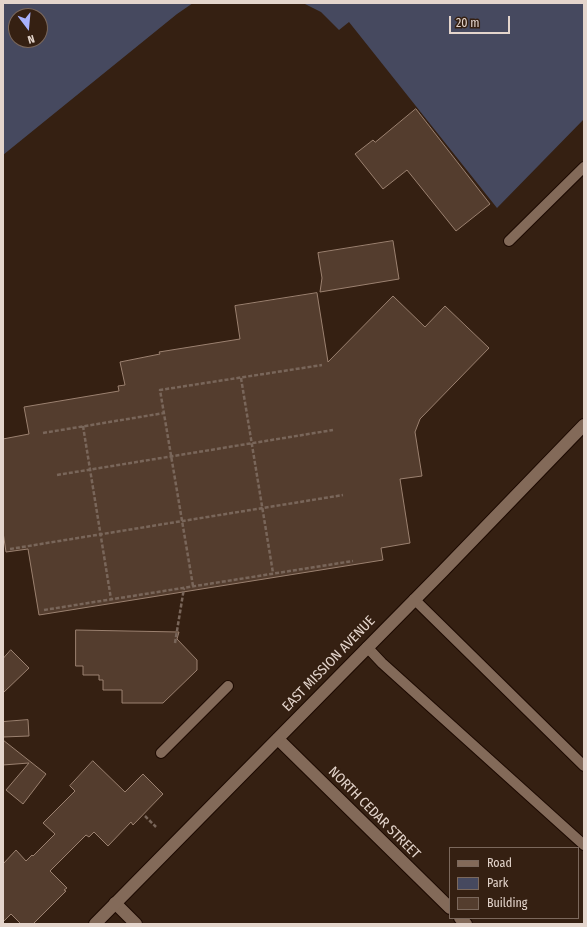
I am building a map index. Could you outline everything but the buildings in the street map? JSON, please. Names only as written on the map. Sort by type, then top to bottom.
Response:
[{"type":"main road","name":"EAST MISSION AVENUE","points":[[95,924],[278,739],[584,425]]},
{"type":"main road","name":"NORTH CEDAR STREET","points":[[278,739],[449,907]]},
{"type":"main road","points":[[115,903],[136,924]]},
{"type":"lane","points":[[509,241],[584,167]]},
{"type":"lane","points":[[414,600],[584,766]]},
{"type":"lane","points":[[367,647],[388,668],[584,844]]},
{"type":"lane","points":[[161,753],[228,686]]},
{"type":"path","points":[[193,586],[160,390],[322,365]]},
{"type":"path","points":[[241,378],[273,573]]},
{"type":"path","points":[[43,433],[164,413]]},
{"type":"path","points":[[83,426],[112,599]]},
{"type":"path","points":[[57,475],[333,430]]},
{"type":"path","points":[[10,549],[343,494]]},
{"type":"path","points":[[44,610],[353,560]]},
{"type":"path","points":[[175,643],[184,588]]},
{"type":"path","points":[[145,816],[156,827]]},
{"type":"green space","points":[[3,3],[193,3],[177,14],[3,155]]},
{"type":"green space","points":[[303,3],[583,3],[584,119],[497,208],[349,22],[339,30],[321,12]]}]
